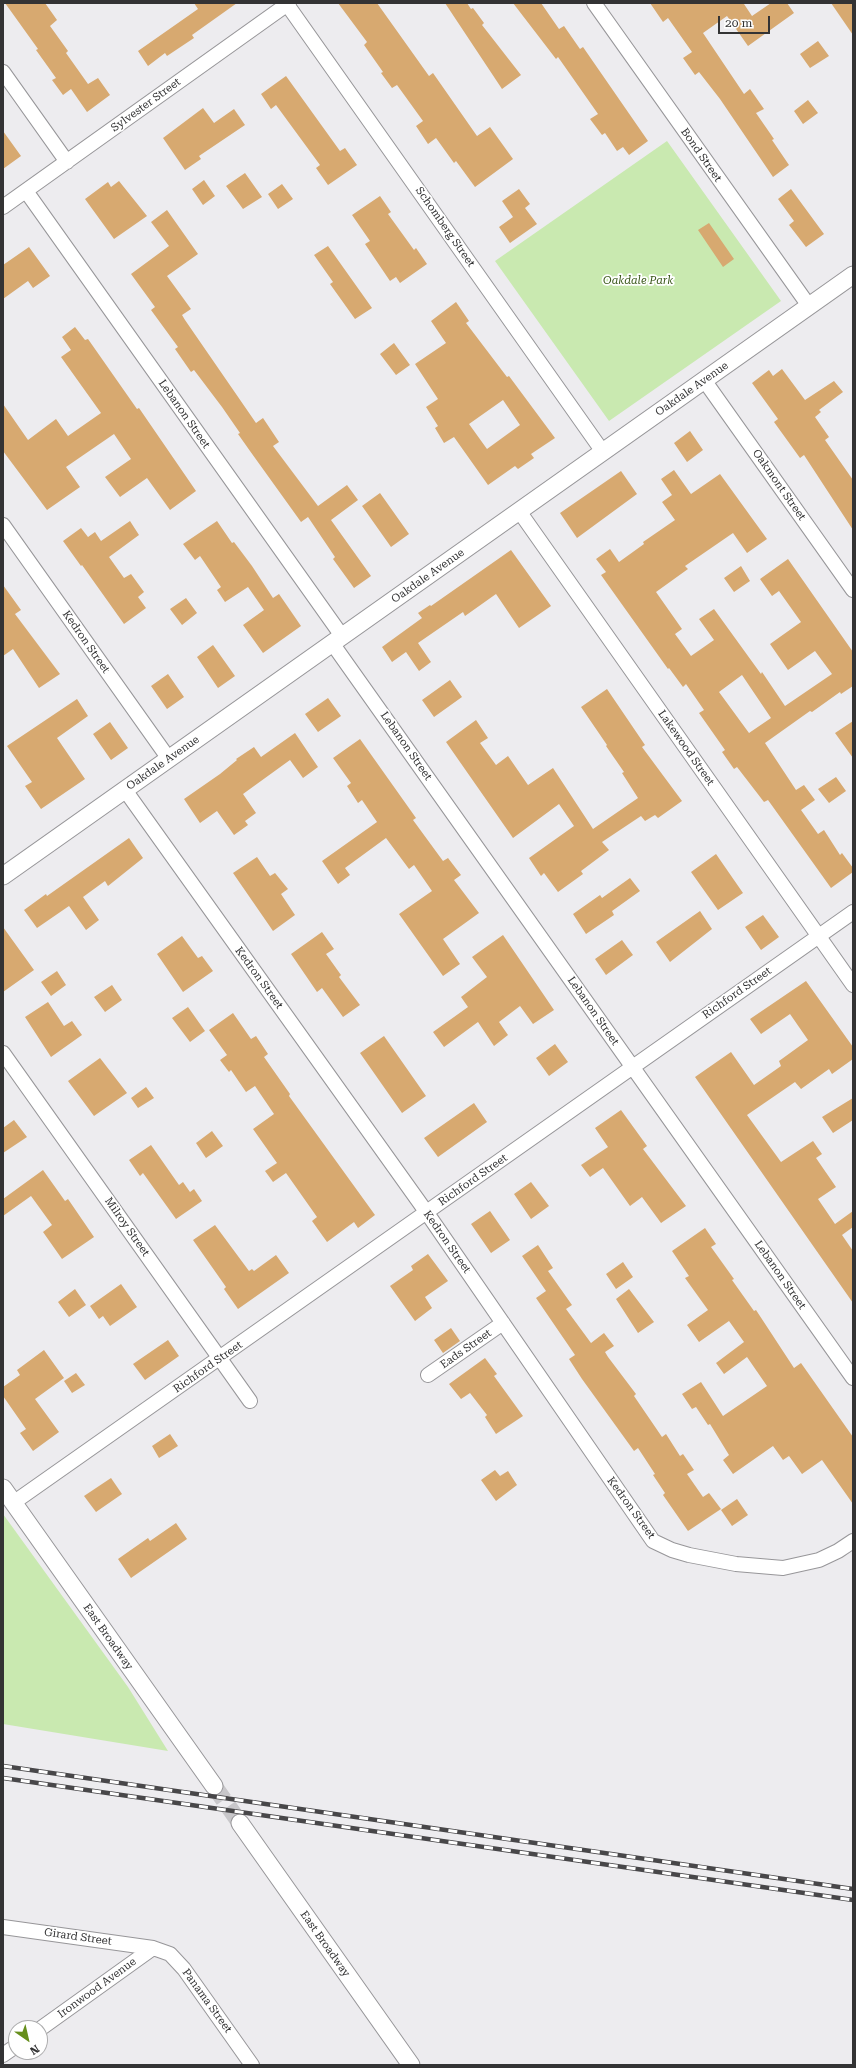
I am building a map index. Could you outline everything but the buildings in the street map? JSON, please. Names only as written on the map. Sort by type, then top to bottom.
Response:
[{"type":"street","name":"Sylvester Street","points":[[3,207],[288,3]]},
{"type":"street","name":"Schomberg Street","points":[[288,3],[603,452]]},
{"type":"street","name":"Bond Street","points":[[594,3],[809,306]]},
{"type":"street","points":[[3,72],[67,162]]},
{"type":"street","name":"Lebanon Street","points":[[26,191],[633,1067],[853,1378]]},
{"type":"street","name":"Oakdale Avenue","points":[[3,876],[853,275]]},
{"type":"street","name":"Oakmont Street","points":[[704,380],[853,590]]},
{"type":"street","name":"Lakewood Street","points":[[519,511],[853,984]]},
{"type":"street","name":"Kedron Street","points":[[3,525],[169,759]]},
{"type":"street","name":"Kedron Street","points":[[125,790],[427,1213],[653,1541],[672,1550],[689,1555],[736,1564],[783,1568],[818,1560],[838,1551],[853,1541]]},
{"type":"street","name":"Richford Street","points":[[13,1503],[853,912]]},
{"type":"street","name":"Milroy Street","points":[[3,1053],[250,1401]]},
{"type":"street","name":"Eads Street","points":[[428,1375],[503,1323]]},
{"type":"street","name":"East Broadway","points":[[3,1488],[214,1786]]},
{"type":"street","name":"East Broadway","points":[[240,1823],[407,2064]]},
{"type":"street","name":"Girard Street","points":[[3,1927],[153,1948]]},
{"type":"street","name":"Ironwood Avenue","points":[[48,2023],[153,1948]]},
{"type":"street","name":"Panama Street","points":[[153,1948],[170,1954],[184,1969],[252,2065]]},
{"type":"green space","name":"Oakdale Park","points":[[667,141],[781,301],[609,421],[495,261]]},
{"type":"green space","points":[[3,1514],[128,1687],[168,1751],[3,1724]]},
{"type":"tunnel","points":[[214,1786],[240,1823]]},
{"type":"railway","points":[[3,1766],[853,1889]]},
{"type":"railway","points":[[3,1778],[853,1900]]}]
